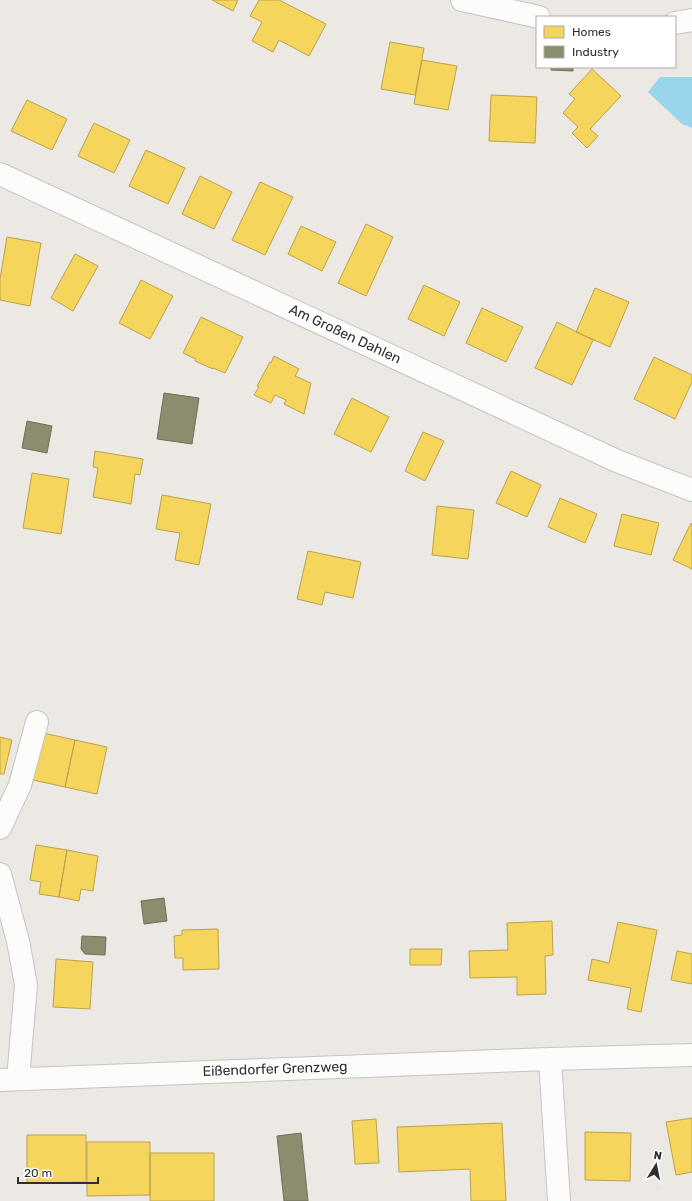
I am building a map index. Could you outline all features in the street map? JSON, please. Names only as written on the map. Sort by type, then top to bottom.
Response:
[{"type":"street","points":[[462,0],[536,16]]},
{"type":"street","points":[[676,22],[692,20]]},
{"type":"street","name":"Am Großen Dahlen","points":[[0,174],[618,461],[692,490]]},
{"type":"street","points":[[0,828],[20,785],[37,722]]},
{"type":"street","points":[[0,874],[18,941],[26,985],[9,1079]]},
{"type":"street","points":[[0,927],[18,941]]},
{"type":"street","name":"Eißendorfer Grenzweg","points":[[9,1079],[692,1055]]},
{"type":"street","points":[[550,1059],[559,1201]]},
{"type":"water","points":[[660,77],[692,77],[692,128],[682,124],[648,92]]},
{"type":"building: Homes","points":[[212,0],[238,0],[233,11]]},
{"type":"building: Homes","points":[[259,0],[279,0],[326,24],[309,56],[279,40],[273,52],[252,41],[262,22],[250,16]]},
{"type":"building: Homes","points":[[390,42],[424,48],[415,95],[381,89]]},
{"type":"building: Homes","points":[[422,60],[457,66],[448,110],[414,104]]},
{"type":"building: Homes","points":[[592,69],[621,96],[590,129],[598,136],[587,148],[572,133],[578,127],[563,113],[575,99],[569,94]]},
{"type":"building: Homes","points":[[491,95],[537,97],[535,143],[489,141]]},
{"type":"building: Homes","points":[[27,100],[67,119],[52,150],[11,131]]},
{"type":"building: Homes","points":[[94,123],[130,140],[114,173],[78,156]]},
{"type":"building: Homes","points":[[146,150],[185,168],[168,204],[129,186]]},
{"type":"building: Homes","points":[[200,176],[232,192],[214,229],[182,214]]},
{"type":"building: Homes","points":[[260,182],[293,197],[265,255],[232,240]]},
{"type":"building: Homes","points":[[366,224],[393,237],[366,296],[338,283]]},
{"type":"building: Homes","points":[[301,226],[336,242],[322,271],[288,254]]},
{"type":"building: Homes","points":[[7,237],[41,243],[30,306],[0,300],[0,279]]},
{"type":"building: Homes","points":[[75,254],[98,266],[73,311],[51,298]]},
{"type":"building: Homes","points":[[141,280],[173,296],[150,339],[119,323]]},
{"type":"building: Homes","points":[[424,285],[460,302],[444,336],[408,319]]},
{"type":"building: Homes","points":[[595,288],[629,302],[610,347],[576,332]]},
{"type":"building: Homes","points":[[482,308],[523,327],[506,362],[466,343]]},
{"type":"building: Homes","points":[[201,317],[243,337],[225,373],[195,361],[196,359],[183,353]]},
{"type":"building: Homes","points":[[557,322],[593,340],[572,385],[535,368]]},
{"type":"building: Homes","points":[[274,356],[299,369],[295,376],[311,383],[304,414],[284,404],[286,400],[275,395],[271,403],[254,395],[259,387],[257,386]]},
{"type":"building: Homes","points":[[654,357],[692,375],[692,382],[675,419],[634,399]]},
{"type":"building: Homes","points":[[352,398],[389,417],[371,452],[334,434]]},
{"type":"building: Homes","points":[[423,432],[444,441],[425,481],[405,471]]},
{"type":"building: Homes","points":[[95,451],[143,459],[140,475],[135,474],[131,504],[93,497],[98,468],[93,467]]},
{"type":"building: Homes","points":[[511,471],[541,485],[527,517],[496,503]]},
{"type":"building: Homes","points":[[32,473],[69,479],[61,534],[23,528]]},
{"type":"building: Homes","points":[[162,495],[211,504],[199,565],[175,560],[180,533],[156,529]]},
{"type":"building: Homes","points":[[560,498],[597,514],[585,543],[548,527]]},
{"type":"building: Homes","points":[[437,506],[474,510],[468,559],[432,555]]},
{"type":"building: Homes","points":[[622,514],[659,523],[651,555],[614,546]]},
{"type":"building: Homes","points":[[691,523],[692,524],[692,569],[673,560]]},
{"type":"building: Homes","points":[[308,551],[361,562],[353,598],[325,592],[322,605],[297,599]]},
{"type":"building: Homes","points":[[43,733],[75,740],[65,787],[33,780]]},
{"type":"building: Homes","points":[[0,737],[12,740],[4,774],[0,774]]},
{"type":"building: Homes","points":[[75,740],[107,747],[97,794],[65,787]]},
{"type":"building: Homes","points":[[36,845],[67,850],[59,897],[39,894],[41,882],[30,880]]},
{"type":"building: Homes","points":[[67,850],[98,856],[93,891],[81,889],[79,901],[59,897]]},
{"type":"building: Homes","points":[[552,921],[553,955],[545,956],[546,994],[517,995],[517,977],[470,978],[469,951],[508,950],[507,923]]},
{"type":"building: Homes","points":[[618,922],[657,930],[641,1012],[627,1009],[631,988],[588,980],[592,959],[609,963]]},
{"type":"building: Homes","points":[[218,929],[219,969],[183,970],[183,958],[175,958],[174,936],[182,935],[182,930]]},
{"type":"building: Homes","points":[[410,949],[442,949],[441,965],[410,965]]},
{"type":"building: Homes","points":[[677,951],[692,954],[692,984],[671,980]]},
{"type":"building: Homes","points":[[56,959],[93,962],[90,1009],[53,1007]]},
{"type":"building: Homes","points":[[692,1118],[692,1172],[676,1175],[666,1122]]},
{"type":"building: Homes","points":[[376,1119],[379,1163],[355,1164],[352,1121]]},
{"type":"building: Homes","points":[[502,1123],[506,1201],[471,1201],[470,1169],[399,1172],[397,1127]]},
{"type":"building: Homes","points":[[585,1132],[631,1133],[630,1181],[585,1180]]},
{"type":"building: Homes","points":[[27,1135],[86,1135],[86,1182],[27,1183]]},
{"type":"building: Homes","points":[[87,1142],[150,1142],[150,1195],[87,1196]]},
{"type":"building: Homes","points":[[150,1153],[214,1153],[214,1201],[150,1201]]},
{"type":"building: Industry","points":[[551,68],[573,68],[573,71],[551,70]]},
{"type":"building: Industry","points":[[164,393],[199,398],[192,444],[157,439]]},
{"type":"building: Industry","points":[[27,421],[52,426],[47,453],[22,448]]},
{"type":"building: Industry","points":[[164,898],[167,921],[144,924],[141,901]]},
{"type":"building: Industry","points":[[82,936],[106,937],[105,955],[85,954],[81,949]]},
{"type":"building: Industry","points":[[301,1133],[308,1201],[284,1201],[277,1136]]}]
